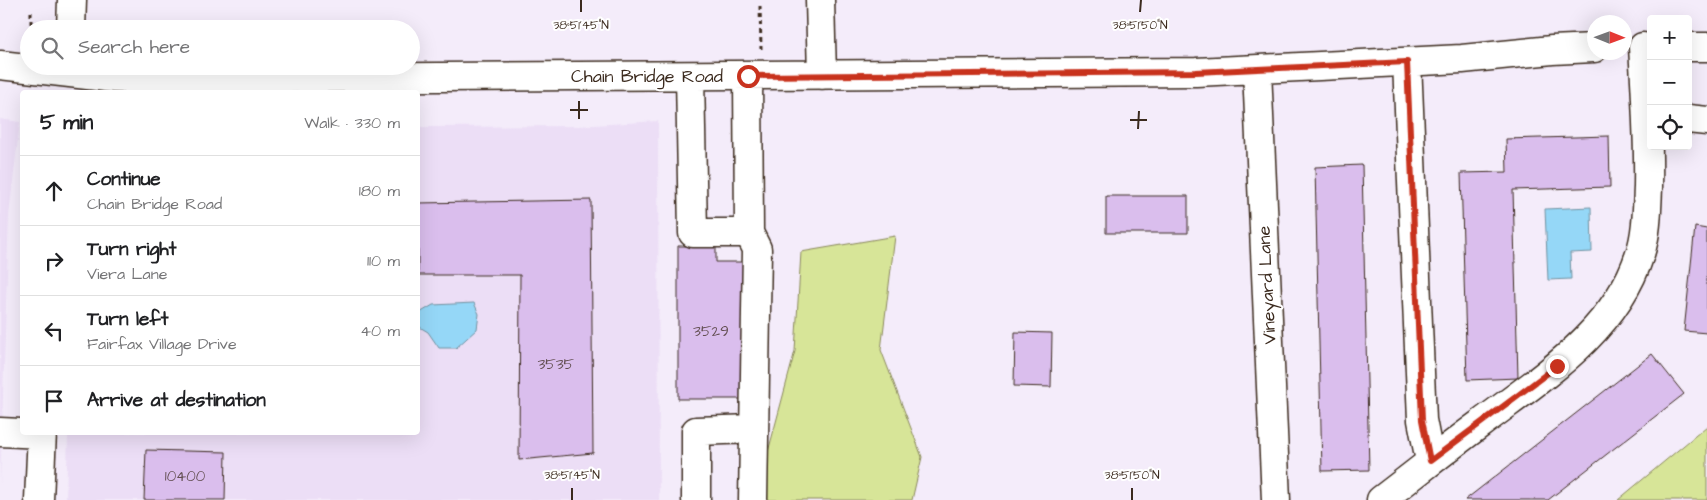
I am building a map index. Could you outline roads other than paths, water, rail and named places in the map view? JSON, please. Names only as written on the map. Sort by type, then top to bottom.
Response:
[{"type":"street","points":[[72,0],[72,20]]},
{"type":"street","points":[[820,0],[822,75]]},
{"type":"street","points":[[1640,47],[1648,105]]},
{"type":"street","points":[[1692,47],[1707,47]]},
{"type":"street","name":"Chain Bridge Road","points":[[67,77],[280,86],[690,76],[754,65],[822,75],[1196,72],[1407,62],[1587,49]]},
{"type":"street","points":[[1407,62],[1422,420],[1430,461]]},
{"type":"street","name":"Chain Bridge Road","points":[[0,65],[20,69]]},
{"type":"street","points":[[753,500],[757,249],[749,233],[754,65]]},
{"type":"street","name":"Vineyard Lane","points":[[1257,70],[1276,500]]},
{"type":"street","points":[[690,76],[693,233],[749,233]]},
{"type":"street","points":[[1692,119],[1707,121]]},
{"type":"street","points":[[1381,500],[1557,366],[1596,330],[1622,295],[1640,254],[1647,214],[1648,150]]},
{"type":"street","points":[[696,500],[696,431],[753,429]]},
{"type":"street","points":[[0,432],[20,432]]},
{"type":"street","points":[[39,500],[42,435]]},
{"type":"water","points":[[1591,207],[1592,252],[1570,253],[1571,279],[1548,280],[1545,209]]},
{"type":"water","points":[[474,303],[479,314],[477,329],[456,348],[439,348],[428,332],[420,327],[420,313],[433,305]]}]
